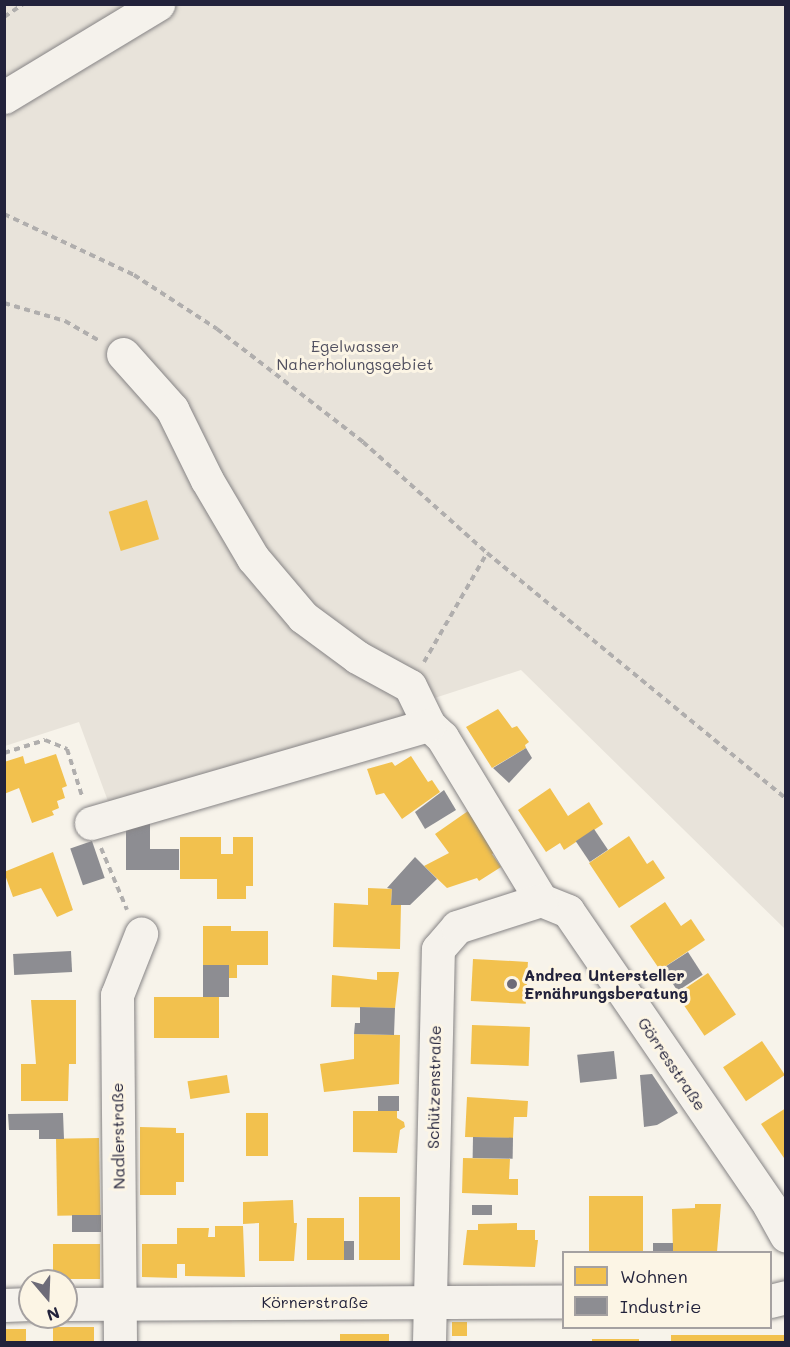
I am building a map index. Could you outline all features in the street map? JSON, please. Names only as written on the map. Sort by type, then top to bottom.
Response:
[{"type":"street","points":[[4,97],[158,4]]},
{"type":"street","points":[[123,354],[172,409],[207,480],[253,558],[303,617],[357,657],[410,686],[429,725],[442,737],[541,900]]},
{"type":"street","points":[[91,823],[429,725]]},
{"type":"street","name":"Görresstraße","points":[[541,900],[568,911],[769,1205],[786,1236]]},
{"type":"street","name":"Schützenstraße","points":[[429,1342],[438,949],[457,927],[541,900]]},
{"type":"street","name":"Nadlerstraße","points":[[120,1342],[117,995],[141,934]]},
{"type":"street","name":"Körnerstraße","points":[[78,1304],[562,1301]]},
{"type":"path","points":[[4,17],[23,4]]},
{"type":"path","points":[[4,214],[134,275],[217,329],[363,442],[487,553],[786,798]]},
{"type":"path","points":[[4,303],[65,321],[123,354]]},
{"type":"path","points":[[410,686],[487,553]]},
{"type":"path","points":[[4,753],[45,740],[67,749],[91,823],[118,894],[141,934]]},
{"type":"green space","name":"Egelwasser Naherholungsgebiet","points":[[4,5],[785,5],[785,929],[521,670],[410,706],[416,727],[109,804],[79,722],[5,746]]},
{"type":"building: Wohnen","points":[[147,500],[159,539],[121,551],[109,512]]},
{"type":"building: Wohnen","points":[[498,709],[512,728],[517,726],[529,742],[525,745],[526,748],[492,768],[466,727]]},
{"type":"building: Wohnen","points":[[56,754],[67,786],[62,788],[65,798],[57,801],[59,808],[52,811],[54,815],[32,823],[19,788],[4,794],[4,762],[23,756],[25,764]]},
{"type":"building: Wohnen","points":[[411,756],[428,782],[432,780],[440,792],[402,819],[384,793],[376,795],[367,769],[392,762],[395,766]]},
{"type":"building: Wohnen","points":[[550,788],[568,816],[589,802],[603,824],[564,850],[560,843],[546,852],[518,810]]},
{"type":"building: Wohnen","points":[[468,811],[496,852],[492,854],[501,867],[479,881],[477,878],[447,888],[424,866],[449,853],[435,834]]},
{"type":"building: Wohnen","points":[[629,836],[647,864],[653,860],[665,878],[619,908],[589,863]]},
{"type":"building: Wohnen","points":[[180,837],[221,837],[221,854],[233,854],[233,837],[253,837],[253,886],[246,886],[246,899],[217,899],[217,879],[180,879]]},
{"type":"building: Wohnen","points":[[53,852],[73,910],[57,917],[41,888],[13,897],[4,872]]},
{"type":"building: Wohnen","points":[[368,888],[392,889],[391,905],[401,905],[400,949],[333,947],[334,903],[368,905]]},
{"type":"building: Wohnen","points":[[665,902],[681,926],[691,919],[705,940],[660,970],[630,926]]},
{"type":"building: Wohnen","points":[[203,926],[231,926],[231,931],[268,931],[268,965],[237,965],[237,978],[229,978],[229,965],[203,965]]},
{"type":"building: Wohnen","points":[[473,959],[528,962],[526,1004],[471,1001]]},
{"type":"building: Wohnen","points":[[377,972],[399,972],[395,1008],[331,1007],[332,975],[377,980]]},
{"type":"building: Wohnen","points":[[708,973],[736,1014],[704,1036],[676,994]]},
{"type":"building: Wohnen","points":[[154,997],[219,997],[219,1038],[154,1038]]},
{"type":"building: Wohnen","points":[[31,1000],[76,1000],[76,1064],[69,1064],[68,1101],[21,1101],[21,1064],[36,1064]]},
{"type":"building: Wohnen","points":[[472,1025],[530,1027],[529,1066],[471,1064]]},
{"type":"building: Wohnen","points":[[354,1034],[400,1035],[399,1084],[324,1092],[320,1064],[354,1059]]},
{"type":"building: Wohnen","points":[[762,1041],[785,1075],[746,1101],[723,1067]]},
{"type":"building: Wohnen","points":[[227,1075],[230,1093],[190,1099],[187,1081]]},
{"type":"building: Wohnen","points":[[467,1097],[528,1101],[527,1117],[514,1117],[513,1138],[465,1137]]},
{"type":"building: Wohnen","points":[[786,1108],[786,1161],[761,1124]]},
{"type":"building: Wohnen","points":[[353,1111],[397,1111],[397,1118],[404,1122],[405,1127],[400,1130],[397,1153],[353,1152]]},
{"type":"building: Wohnen","points":[[246,1113],[268,1113],[268,1156],[246,1156]]},
{"type":"building: Wohnen","points":[[140,1127],[176,1128],[176,1133],[184,1133],[184,1182],[176,1182],[176,1195],[140,1195]]},
{"type":"building: Wohnen","points":[[99,1138],[100,1215],[57,1216],[56,1139]]},
{"type":"building: Wohnen","points":[[463,1158],[510,1159],[509,1179],[518,1179],[518,1195],[462,1193]]},
{"type":"building: Wohnen","points":[[589,1196],[643,1196],[643,1251],[589,1251]]},
{"type":"building: Wohnen","points":[[359,1197],[400,1197],[400,1260],[359,1260]]},
{"type":"building: Wohnen","points":[[293,1200],[294,1223],[297,1223],[294,1261],[259,1261],[259,1223],[243,1224],[243,1202]]},
{"type":"building: Wohnen","points":[[695,1204],[721,1204],[717,1251],[673,1251],[672,1209],[695,1208]]},
{"type":"building: Wohnen","points":[[307,1218],[344,1218],[344,1260],[307,1260]]},
{"type":"building: Wohnen","points":[[517,1223],[517,1230],[535,1230],[535,1240],[538,1240],[535,1267],[463,1265],[467,1230],[478,1230],[478,1224]]},
{"type":"building: Wohnen","points":[[215,1226],[243,1226],[245,1277],[185,1276],[185,1264],[177,1264],[177,1278],[142,1277],[142,1244],[177,1244],[177,1228],[209,1228],[208,1237],[215,1237]]},
{"type":"building: Wohnen","points":[[53,1244],[100,1244],[100,1279],[78,1279],[78,1269],[53,1269]]},
{"type":"building: Wohnen","points":[[452,1322],[467,1322],[467,1336],[452,1336]]},
{"type":"building: Wohnen","points":[[78,1327],[94,1327],[94,1342],[53,1342],[53,1329],[78,1329]]},
{"type":"building: Wohnen","points":[[4,1329],[26,1329],[26,1342],[4,1342]]},
{"type":"building: Wohnen","points":[[340,1334],[389,1334],[389,1342],[340,1342]]},
{"type":"building: Wohnen","points":[[671,1335],[786,1335],[786,1342],[671,1342]]},
{"type":"building: Wohnen","points":[[592,1339],[639,1339],[639,1342],[592,1342]]},
{"type":"building: Industrie","points":[[526,748],[532,758],[509,783],[493,768]]},
{"type":"building: Industrie","points":[[444,790],[456,810],[425,829],[415,812]]},
{"type":"building: Industrie","points":[[126,821],[150,821],[150,849],[179,849],[179,870],[126,870]]},
{"type":"building: Industrie","points":[[594,829],[608,850],[590,862],[576,841]]},
{"type":"building: Industrie","points":[[92,841],[105,878],[83,885],[70,848]]},
{"type":"building: Industrie","points":[[415,857],[437,879],[410,905],[391,905],[392,889],[387,888]]},
{"type":"building: Industrie","points":[[71,951],[72,972],[14,975],[13,954]]},
{"type":"building: Industrie","points":[[688,952],[703,975],[678,991],[663,968]]},
{"type":"building: Industrie","points":[[203,965],[229,965],[229,997],[203,997]]},
{"type":"building: Industrie","points":[[360,1007],[395,1008],[394,1035],[354,1034],[355,1023],[360,1023]]},
{"type":"building: Industrie","points":[[614,1051],[617,1079],[580,1083],[577,1055]]},
{"type":"building: Industrie","points":[[652,1074],[678,1113],[657,1125],[644,1127],[640,1075]]},
{"type":"building: Industrie","points":[[378,1096],[399,1096],[399,1111],[378,1111]]},
{"type":"building: Industrie","points":[[63,1113],[64,1139],[39,1139],[39,1130],[9,1130],[8,1114]]},
{"type":"building: Industrie","points":[[473,1137],[513,1138],[513,1159],[473,1158]]},
{"type":"building: Industrie","points":[[472,1205],[492,1205],[492,1215],[472,1215]]},
{"type":"building: Industrie","points":[[72,1215],[101,1215],[101,1232],[72,1232]]},
{"type":"building: Industrie","points":[[344,1241],[354,1241],[354,1260],[344,1260]]},
{"type":"building: Industrie","points":[[653,1243],[673,1243],[673,1251],[653,1251]]},
{"type":"place","name":"Andrea Untersteller Ernährungsberatung","points":[[512,984]]}]
